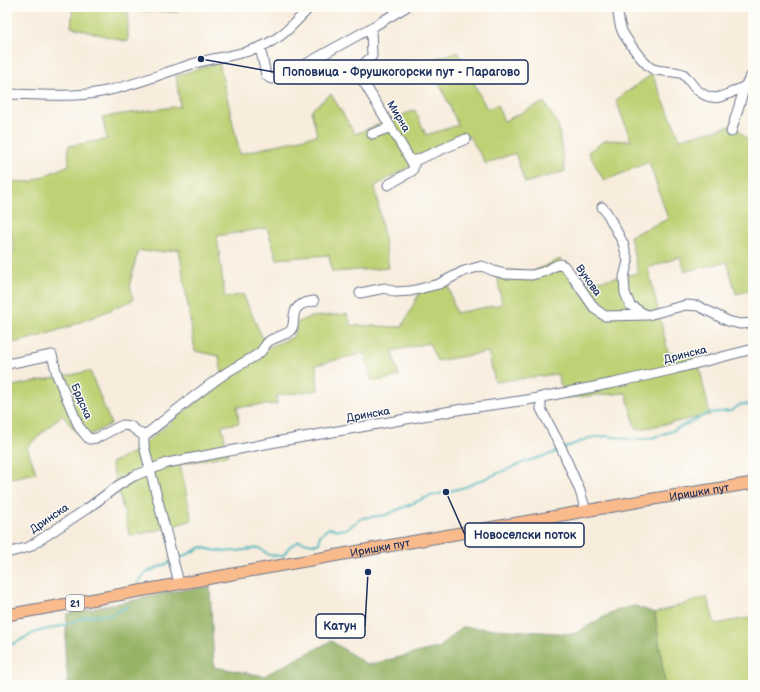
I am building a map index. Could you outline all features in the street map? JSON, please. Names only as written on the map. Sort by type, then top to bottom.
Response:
[{"type":"main road","name":"Иришки пут","points":[[7,615],[179,583],[753,483]]},
{"type":"street","points":[[7,94],[79,94],[100,92],[126,86],[200,62],[260,47],[282,35],[310,7]]},
{"type":"street","points":[[260,47],[266,75],[268,78],[273,80],[282,77],[406,7]]},
{"type":"street","points":[[617,7],[618,19],[622,31],[650,68],[682,74],[703,95],[709,98],[715,98],[745,86]]},
{"type":"street","name":"Мирна","points":[[371,28],[372,56],[357,71],[412,162]]},
{"type":"street","points":[[731,132],[745,86],[753,73]]},
{"type":"street","points":[[372,134],[391,127]]},
{"type":"street","points":[[388,185],[412,171],[414,166],[412,162],[466,139]]},
{"type":"street","points":[[602,207],[607,213],[623,243],[628,261],[624,277],[625,293],[630,305],[648,315]]},
{"type":"street","name":"Вукова","points":[[360,293],[385,288],[395,292],[411,291],[439,284],[464,271],[482,266],[494,272],[527,275],[543,272],[560,264],[564,266],[595,309],[601,314],[610,316],[648,315],[686,305],[698,306],[728,321],[740,324],[753,323]]},
{"type":"street","points":[[179,583],[144,446],[144,436],[227,372],[259,354],[268,341],[279,338],[290,331],[292,326],[292,318],[299,306],[304,302],[314,301]]},
{"type":"street","name":"Дринска","points":[[7,552],[29,546],[134,476],[179,460],[463,409],[527,400],[614,383],[753,349]]},
{"type":"street","name":"Брдска","points":[[7,364],[52,355],[57,375],[79,427],[89,439],[97,438],[124,425],[130,426],[144,436]]},
{"type":"street","points":[[544,396],[541,402],[541,409],[562,450],[580,491],[586,511]]},
{"type":"street","points":[[527,400],[541,409]]},
{"type":"green space","points":[[73,7],[128,7],[128,42],[71,27]]},
{"type":"green space","points":[[142,7],[178,7],[178,12],[142,11]]},
{"type":"green space","points":[[458,52],[487,109],[497,105],[504,121],[544,102],[558,125],[565,171],[525,183],[515,153],[486,164],[469,136],[413,158],[416,163],[375,186],[389,268],[332,272],[329,255],[277,259],[267,228],[217,236],[225,298],[243,294],[267,348],[293,337],[298,322],[309,317],[347,314],[351,325],[402,327],[420,292],[447,282],[456,313],[502,304],[496,269],[532,272],[560,259],[578,285],[638,273],[630,236],[668,219],[649,162],[604,181],[588,152],[606,140],[631,141],[616,100],[652,74],[680,139],[734,125],[753,146],[753,258],[749,260],[752,290],[736,294],[727,262],[685,271],[680,257],[648,268],[668,352],[697,356],[710,415],[636,430],[626,393],[565,398],[557,374],[495,382],[488,352],[437,361],[429,343],[392,351],[399,376],[372,382],[364,353],[316,365],[318,390],[276,396],[277,404],[237,407],[239,423],[222,426],[228,455],[180,464],[192,520],[171,527],[130,536],[111,463],[132,453],[223,381],[219,356],[195,351],[179,249],[162,252],[138,251],[130,283],[133,300],[87,320],[23,341],[7,344],[7,255],[14,253],[11,232],[7,232],[7,181],[30,182],[69,165],[68,146],[107,139],[102,117],[180,106],[176,76],[219,62],[240,154],[317,135],[311,110],[331,94],[355,134],[415,110],[426,135],[458,125],[429,60]]},
{"type":"green space","points":[[90,371],[111,424],[82,439],[62,415],[27,447],[36,473],[7,479],[7,387]]},
{"type":"green space","points":[[210,587],[214,667],[264,676],[331,641],[368,665],[440,647],[462,627],[574,634],[616,610],[635,606],[655,613],[665,685],[68,685],[65,651],[67,614],[182,590]]},
{"type":"green space","points":[[707,597],[715,624],[753,617],[753,685],[665,685],[655,613]]},
{"type":"waterway","points":[[564,448],[589,438],[607,436],[629,439],[649,439],[672,431],[709,413],[731,411],[741,404],[753,405]]},
{"type":"waterway","points":[[176,560],[202,547],[216,551],[237,551],[259,548],[269,555],[283,556],[289,547],[299,541],[319,544],[320,535],[329,528],[340,530],[348,528],[362,518],[386,515],[427,497],[465,487],[527,461],[560,450]]},
{"type":"waterway","points":[[137,583],[147,572],[171,562]]},
{"type":"waterway","points":[[7,647],[36,632],[61,626],[88,616],[110,615],[129,606]]},
{"type":"place","name":"Поповица - Фрушкогорски пут - Парагово","points":[[201,59]]},
{"type":"place","name":"Новоселски поток","points":[[446,492]]},
{"type":"place","name":"Катун","points":[[368,572]]}]
